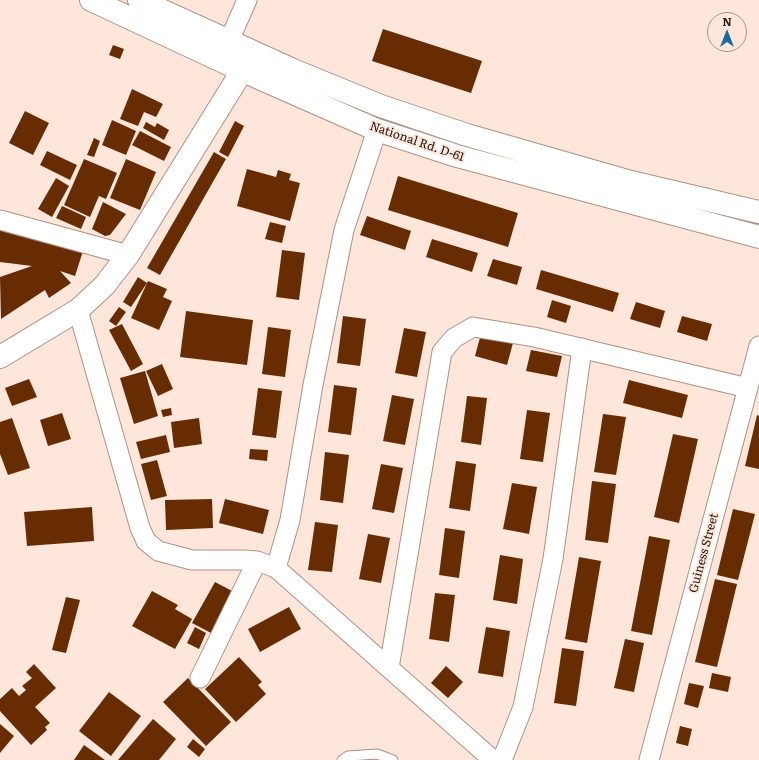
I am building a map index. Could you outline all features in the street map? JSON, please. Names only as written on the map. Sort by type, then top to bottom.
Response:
[{"type":"main road","name":"National Rd. D-61","points":[[91,0],[243,71],[377,130],[457,156],[759,237]]},
{"type":"main road","name":"National Rd. D-61","points":[[139,0],[293,70],[381,106],[467,136],[631,182],[759,212]]},
{"type":"main road","points":[[0,357],[78,310],[104,286],[128,255],[254,52]]},
{"type":"street","points":[[229,40],[246,0]]},
{"type":"street","points":[[276,568],[290,520],[310,400],[344,230],[377,130]]},
{"type":"street","points":[[0,220],[128,255]]},
{"type":"street","points":[[78,310],[140,528],[146,541],[158,551],[192,560],[257,561],[276,568],[493,760]]},
{"type":"street","points":[[389,668],[442,352],[454,338],[473,327],[534,337],[748,388]]},
{"type":"street","name":"Guiness Street","points":[[649,760],[759,346]]},
{"type":"street","points":[[502,760],[523,708],[551,567],[582,348]]},
{"type":"street","points":[[200,678],[257,561]]},
{"type":"lane","points":[[342,760],[348,756],[377,754],[393,760]]},
{"type":"building","points":[[383,29],[482,61],[471,93],[372,61]]},
{"type":"building","points":[[113,45],[124,49],[120,59],[109,55]]},
{"type":"building","points":[[132,89],[163,104],[156,117],[144,112],[138,126],[120,119]]},
{"type":"building","points":[[25,111],[49,123],[33,155],[9,143]]},
{"type":"building","points":[[112,120],[136,131],[126,155],[102,145]]},
{"type":"building","points":[[235,121],[244,126],[228,157],[219,152]]},
{"type":"building","points":[[146,122],[155,127],[157,123],[169,130],[164,140],[143,128]]},
{"type":"building","points":[[140,131],[171,147],[164,161],[132,145]]},
{"type":"building","points":[[94,138],[100,141],[94,157],[87,155]]},
{"type":"building","points":[[47,151],[77,165],[70,180],[40,165]]},
{"type":"building","points":[[214,152],[226,159],[160,275],[147,268]]},
{"type":"building","points":[[84,159],[117,173],[106,199],[99,196],[90,217],[64,205]]},
{"type":"building","points":[[126,159],[156,172],[140,210],[110,198]]},
{"type":"building","points":[[247,169],[276,177],[278,170],[291,174],[289,180],[300,183],[290,221],[237,206]]},
{"type":"building","points":[[398,176],[518,213],[508,247],[388,210]]},
{"type":"building","points":[[56,178],[69,186],[52,217],[38,209]]},
{"type":"building","points":[[103,202],[126,214],[110,235],[105,236],[92,229]]},
{"type":"building","points":[[62,206],[86,217],[81,229],[56,218]]},
{"type":"building","points":[[367,216],[411,231],[405,250],[360,235]]},
{"type":"building","points":[[270,222],[286,226],[282,243],[265,239]]},
{"type":"building","points":[[0,229],[83,251],[75,276],[60,271],[71,283],[49,298],[45,290],[1,319],[0,277],[32,266],[0,262]]},
{"type":"building","points":[[432,239],[478,253],[472,272],[426,257]]},
{"type":"building","points":[[282,250],[305,253],[299,300],[276,297]]},
{"type":"building","points":[[493,259],[522,267],[517,285],[487,276]]},
{"type":"building","points":[[541,270],[619,293],[613,312],[536,289]]},
{"type":"building","points":[[138,277],[147,283],[131,307],[123,302]]},
{"type":"building","points":[[148,281],[167,289],[163,297],[172,301],[159,330],[131,318]]},
{"type":"building","points":[[552,300],[571,306],[566,323],[547,317]]},
{"type":"building","points":[[636,302],[665,311],[660,328],[630,319]]},
{"type":"building","points":[[119,307],[126,312],[116,326],[109,321]]},
{"type":"building","points":[[186,311],[253,320],[247,365],[180,357]]},
{"type":"building","points":[[343,316],[366,319],[360,366],[337,363]]},
{"type":"building","points":[[682,316],[712,324],[707,341],[677,332]]},
{"type":"building","points":[[122,324],[143,364],[131,371],[109,330]]},
{"type":"building","points":[[268,327],[291,330],[285,377],[262,374]]},
{"type":"building","points":[[404,328],[426,332],[417,377],[395,373]]},
{"type":"building","points":[[481,334],[513,343],[507,365],[475,356]]},
{"type":"building","points":[[531,350],[562,356],[557,377],[526,371]]},
{"type":"building","points":[[162,364],[173,389],[158,396],[146,371]]},
{"type":"building","points":[[145,371],[158,416],[134,424],[120,378]]},
{"type":"building","points":[[29,379],[37,397],[12,406],[5,388]]},
{"type":"building","points":[[629,380],[688,395],[682,418],[623,403]]},
{"type":"building","points":[[334,385],[357,388],[351,435],[328,432]]},
{"type":"building","points":[[258,388],[282,391],[276,438],[252,435]]},
{"type":"building","points":[[392,395],[414,399],[405,445],[383,441]]},
{"type":"building","points":[[467,396],[487,398],[481,445],[461,442]]},
{"type":"building","points":[[171,408],[172,415],[163,417],[161,410]]},
{"type":"building","points":[[527,410],[550,413],[543,462],[520,459]]},
{"type":"building","points":[[62,413],[71,439],[48,446],[40,420]]},
{"type":"building","points":[[603,414],[626,417],[616,475],[594,472]]},
{"type":"building","points":[[757,415],[759,416],[759,469],[745,466]]},
{"type":"building","points":[[12,418],[30,468],[8,475],[0,454],[0,422]]},
{"type":"building","points":[[199,418],[202,444],[174,448],[171,422]]},
{"type":"building","points":[[673,434],[698,439],[679,523],[654,517]]},
{"type":"building","points":[[166,435],[170,452],[141,459],[136,442]]},
{"type":"building","points":[[250,449],[268,450],[267,461],[249,459]]},
{"type":"building","points":[[325,452],[349,455],[343,503],[320,500]]},
{"type":"building","points":[[157,460],[167,496],[151,500],[141,464]]},
{"type":"building","points":[[456,461],[476,464],[470,511],[449,508]]},
{"type":"building","points":[[381,464],[403,468],[394,513],[372,509]]},
{"type":"building","points":[[592,481],[616,484],[608,543],[585,540]]},
{"type":"building","points":[[512,483],[537,487],[529,534],[503,529]]},
{"type":"building","points":[[212,499],[213,528],[166,530],[165,500]]},
{"type":"building","points":[[225,499],[269,510],[263,534],[219,523]]},
{"type":"building","points":[[92,507],[94,541],[27,546],[24,512]]},
{"type":"building","points":[[733,509],[755,514],[738,580],[717,575]]},
{"type":"building","points":[[315,522],[338,525],[332,572],[308,570]]},
{"type":"building","points":[[445,528],[465,531],[459,578],[439,575]]},
{"type":"building","points":[[368,534],[390,538],[381,583],[359,579]]},
{"type":"building","points":[[649,536],[670,540],[652,635],[631,631]]},
{"type":"building","points":[[500,555],[523,559],[517,604],[493,600]]},
{"type":"building","points":[[579,557],[601,561],[587,643],[565,639]]},
{"type":"building","points":[[715,579],[737,584],[717,667],[695,662]]},
{"type":"building","points":[[215,582],[234,592],[211,633],[192,623]]},
{"type":"building","points":[[152,591],[178,605],[175,609],[192,619],[175,649],[132,626]]},
{"type":"building","points":[[435,593],[455,595],[449,642],[429,639]]},
{"type":"building","points":[[66,597],[80,600],[66,653],[52,650]]},
{"type":"building","points":[[289,607],[301,629],[260,652],[248,629]]},
{"type":"building","points":[[195,627],[206,633],[199,649],[187,643]]},
{"type":"building","points":[[486,627],[510,631],[503,677],[478,673]]},
{"type":"building","points":[[625,639],[644,643],[634,692],[614,688]]},
{"type":"building","points":[[562,648],[584,651],[576,706],[554,703]]},
{"type":"building","points":[[239,657],[262,682],[258,685],[266,694],[236,722],[205,689]]},
{"type":"building","points":[[34,664],[56,688],[35,707],[50,723],[45,727],[47,730],[31,745],[0,711],[0,699],[12,688],[19,696],[26,690],[22,686],[32,678],[26,672]]},
{"type":"building","points":[[446,666],[463,682],[448,698],[431,683]]},
{"type":"building","points":[[712,673],[731,677],[728,692],[709,688]]},
{"type":"building","points":[[188,678],[231,722],[206,746],[163,702]]},
{"type":"building","points":[[689,683],[704,686],[698,708],[684,704]]},
{"type":"building","points":[[109,692],[141,716],[111,756],[79,731]]},
{"type":"building","points":[[153,719],[176,739],[159,760],[118,760]]},
{"type":"building","points":[[0,724],[14,736],[0,753]]},
{"type":"building","points":[[680,726],[692,729],[688,746],[676,743]]},
{"type":"building","points":[[193,739],[205,749],[199,757],[187,747]]},
{"type":"building","points":[[84,745],[105,760],[74,760]]}]
